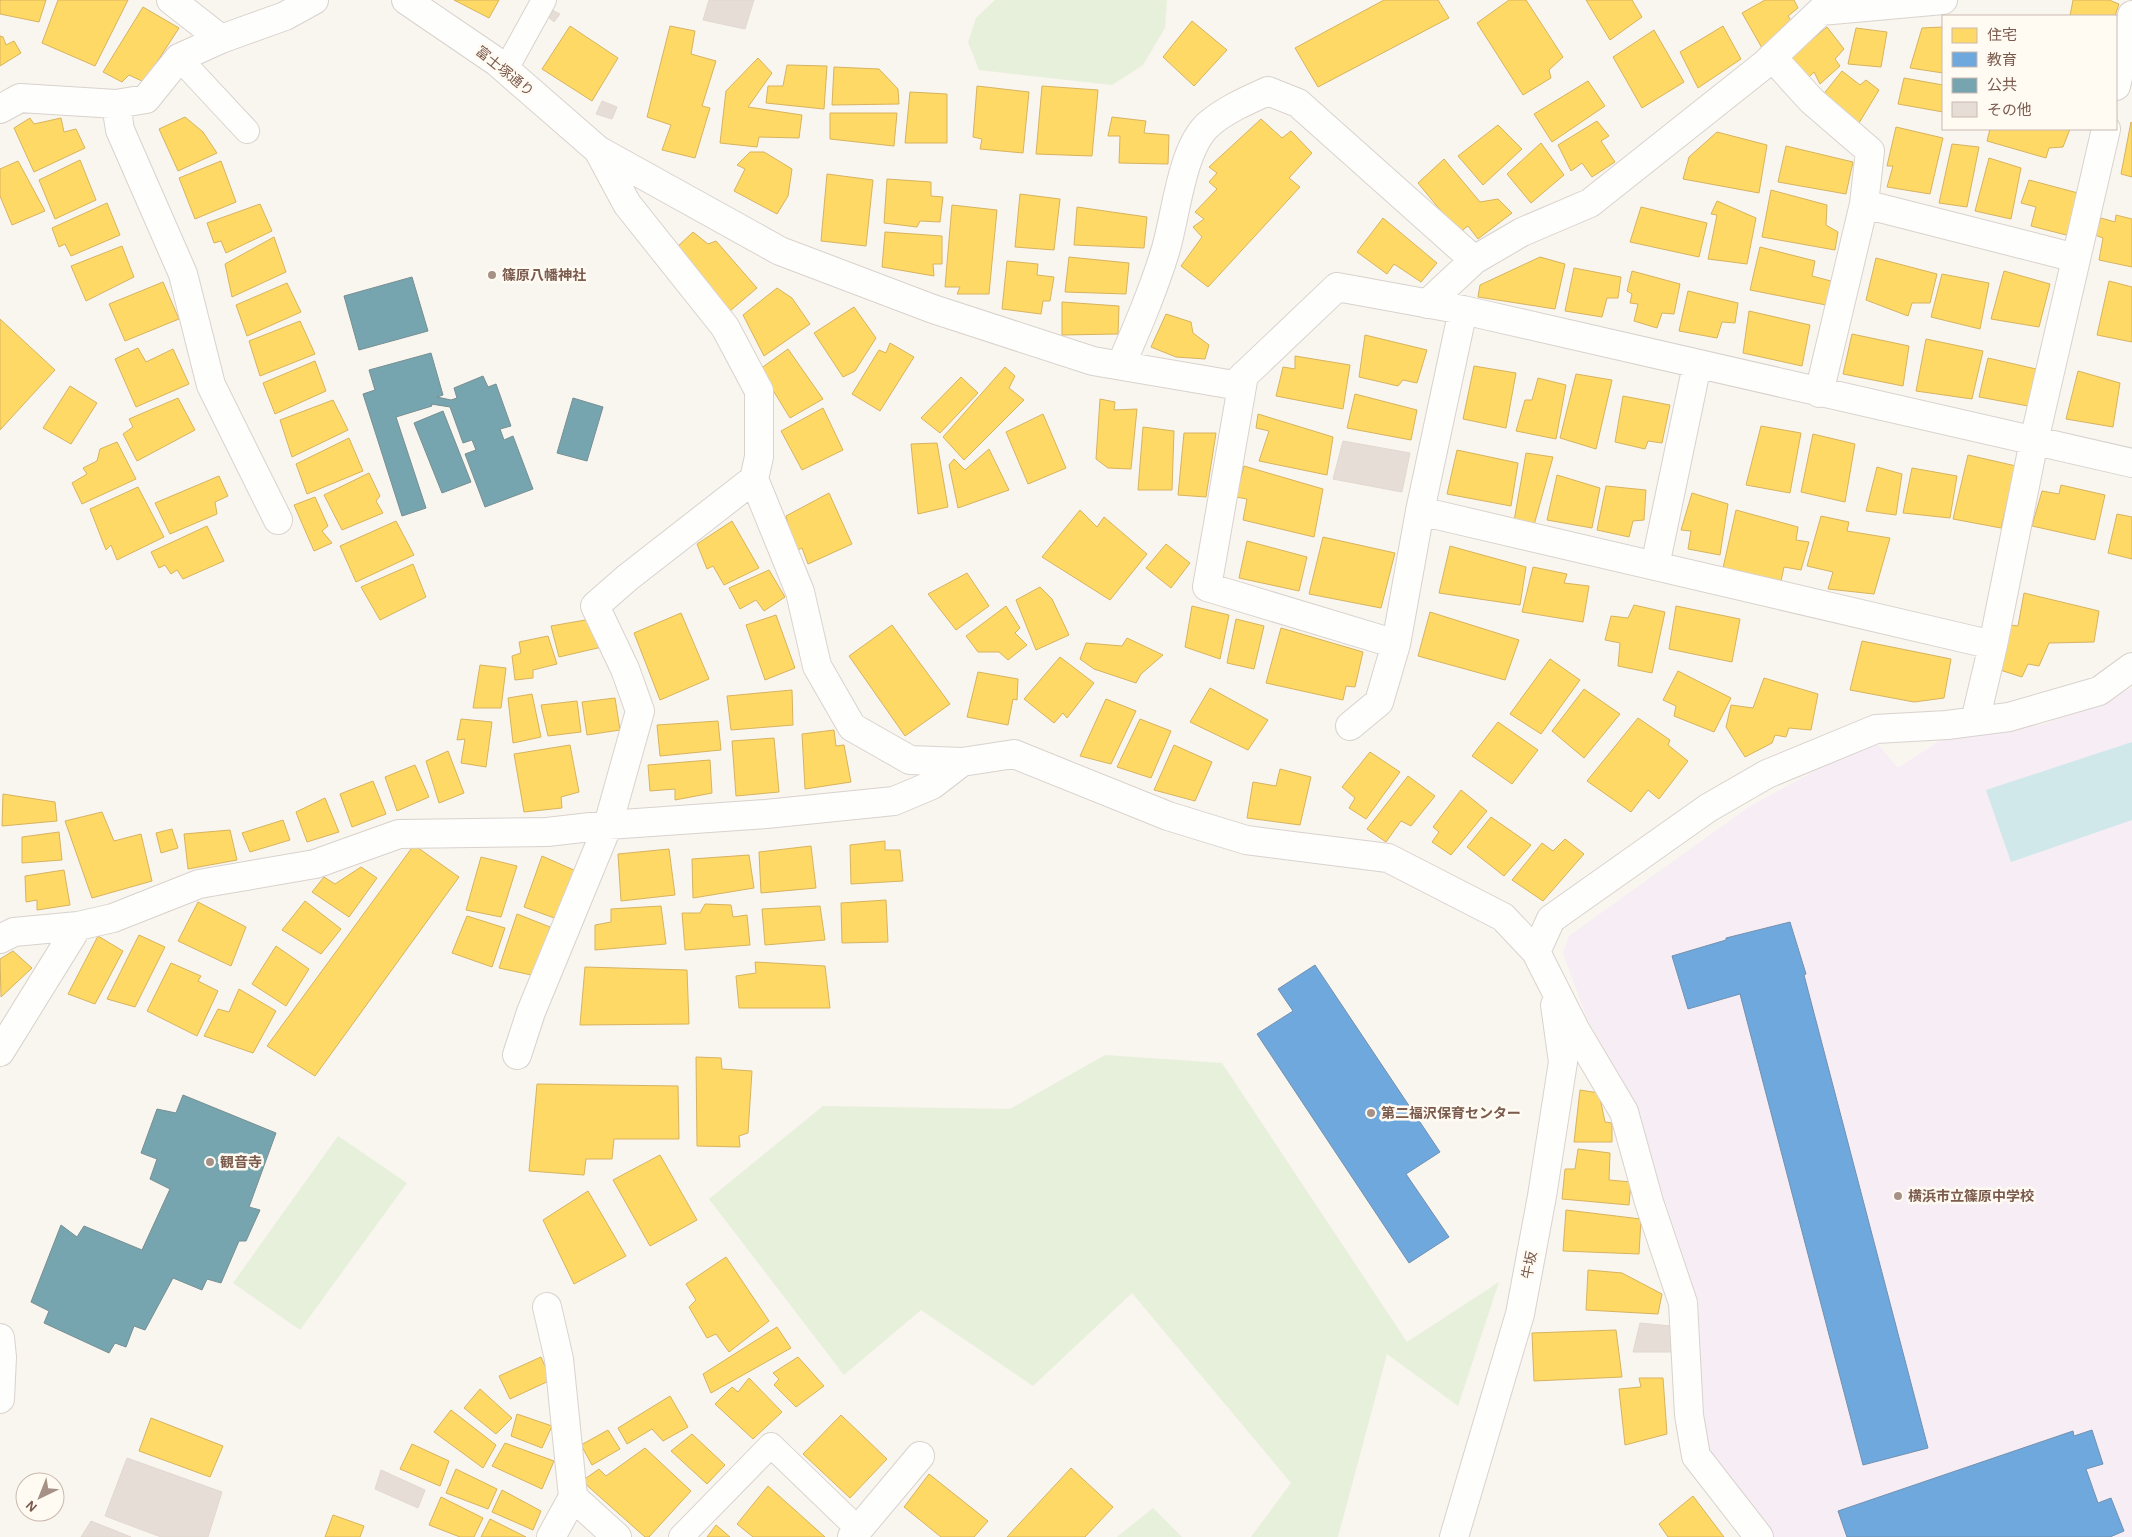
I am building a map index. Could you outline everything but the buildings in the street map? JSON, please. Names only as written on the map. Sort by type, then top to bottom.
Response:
[{"type":"street","points":[[171,0],[221,39]]},
{"type":"street","points":[[0,109],[20,98],[116,104],[146,99],[179,58],[221,39],[286,16],[314,0]]},
{"type":"street","name":"富士塚通り","points":[[406,0],[506,69],[598,150]]},
{"type":"street","points":[[1427,304],[1474,260],[1522,232],[1590,202],[1772,57],[1817,5],[1943,0]]},
{"type":"street","points":[[2117,82],[2132,15]]},
{"type":"street","points":[[1772,57],[1812,101],[1870,151],[1864,204],[1819,392]]},
{"type":"street","points":[[1121,365],[1154,287],[1166,251],[1191,149],[1208,125],[1241,104],[1268,91],[1298,103],[1474,260]]},
{"type":"street","points":[[116,104],[120,130],[183,274],[211,386],[278,520]]},
{"type":"street","points":[[1975,721],[1993,645],[2034,441],[2106,130]]},
{"type":"street","points":[[598,150],[780,251],[933,309],[1093,361],[1234,384],[1337,287],[1463,310],[1697,365],[2132,462]]},
{"type":"street","points":[[598,150],[627,204],[725,327],[759,391],[759,457],[754,479],[800,592],[817,666],[852,727],[910,760],[962,762],[1014,754],[1168,816],[1246,840],[1388,858],[1503,917],[1536,952],[1553,987],[1624,1112],[1650,1202],[1683,1303],[1689,1415],[1696,1456],[1759,1537]]},
{"type":"street","points":[[1864,204],[2076,258]]},
{"type":"street","points":[[1350,726],[1379,702],[1396,644],[1420,511],[1463,310]]},
{"type":"street","points":[[1655,566],[1697,365]]},
{"type":"street","points":[[1244,375],[1208,587],[1396,644]]},
{"type":"street","points":[[517,1055],[531,1012],[608,825],[640,712],[625,669],[595,606],[627,578],[754,479]]},
{"type":"street","points":[[1420,511],[1993,645]]},
{"type":"street","points":[[1536,952],[1551,919],[1708,808],[1767,774],[1876,729],[1947,725],[2009,717],[2099,691],[2132,668]]},
{"type":"street","points":[[0,940],[14,932],[78,926],[113,918],[199,884],[315,864],[398,834],[547,832],[608,825],[766,814],[894,801],[932,785],[962,762]]},
{"type":"street","points":[[0,1052],[78,926]]},
{"type":"street","name":"牛坂","points":[[1454,1537],[1520,1314],[1542,1196],[1563,1062],[1553,987]]},
{"type":"street","points":[[547,1307],[560,1359],[573,1497],[551,1537]]},
{"type":"street","points":[[0,1338],[2,1357],[0,1399]]},
{"type":"street","points":[[855,1533],[920,1456]]},
{"type":"street","points":[[573,1497],[617,1537]]},
{"type":"lane","points":[[506,69],[544,0]]},
{"type":"lane","points":[[179,58],[247,131]]},
{"type":"lane","points":[[681,1537],[771,1444],[855,1533]]},
{"type":"shaded area","name":"横浜市立篠原中学校","points":[[2132,688],[2132,1537],[1772,1537],[1707,1448],[1694,1289],[1633,1103],[1586,1016],[1563,953],[1569,936],[1749,807],[1873,739],[1898,768],[1941,740],[2045,724]]},
{"type":"green space","points":[[995,0],[1167,0],[1165,28],[1143,65],[1112,85],[979,70],[968,42],[976,18]]},
{"type":"green space","points":[[1105,1055],[1222,1063],[1407,1342],[1499,1282],[1458,1406],[1387,1354],[1338,1537],[1251,1537],[1291,1483],[1132,1293],[1033,1386],[921,1310],[844,1375],[709,1199],[823,1106],[1010,1109]]},
{"type":"green space","points":[[338,1136],[407,1183],[300,1330],[233,1283]]},
{"type":"green space","points":[[1153,1508],[1182,1537],[1117,1537]]},
{"type":"water","points":[[2132,742],[2132,820],[2011,862],[1986,790]]},
{"type":"place","name":"篠原八幡神社","points":[[492,275]]},
{"type":"place","name":"第二福沢保育センター","points":[[1371,1113]]},
{"type":"place","name":"観音寺","points":[[210,1162]]},
{"type":"place","name":"横浜市立篠原中学校","points":[[1898,1196]]}]
